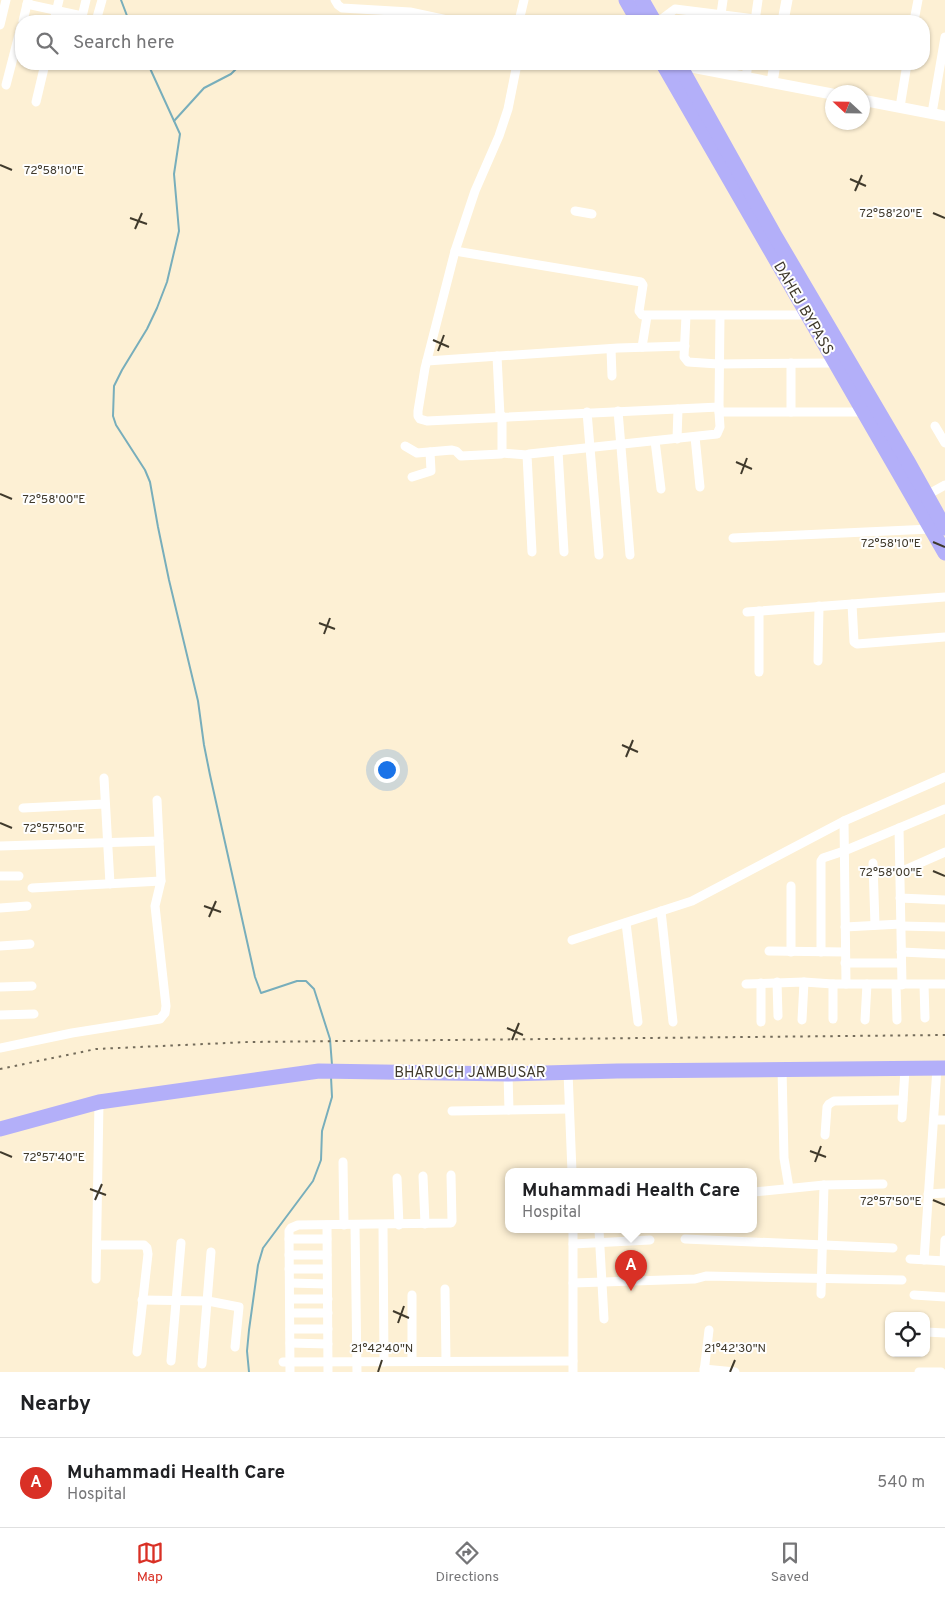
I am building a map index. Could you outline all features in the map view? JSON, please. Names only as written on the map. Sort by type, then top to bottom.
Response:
[{"type":"highway","points":[[626,0],[635,15]]},
{"type":"highway","points":[[642,0],[651,15]]},
{"type":"highway","name":"DAHEJ BYPASS","points":[[667,70],[814,314],[927,495],[945,553]]},
{"type":"highway","name":"DAHEJ BYPASS","points":[[681,70],[774,234],[836,363],[864,412],[938,528]]},
{"type":"highway","name":"BHARUCH JAMBUSAR","points":[[0,1128],[99,1102],[319,1071],[508,1074],[941,1068]]},
{"type":"street","points":[[0,25],[6,0]]},
{"type":"street","points":[[56,15],[59,0]]},
{"type":"street","points":[[82,15],[86,0]]},
{"type":"street","points":[[98,15],[102,0]]},
{"type":"street","points":[[336,0],[342,8],[410,12],[424,15]]},
{"type":"street","points":[[521,15],[524,0]]},
{"type":"street","points":[[721,15],[723,0]]},
{"type":"street","points":[[756,15],[758,0]]},
{"type":"street","points":[[784,15],[787,0]]},
{"type":"street","points":[[915,15],[918,0]]},
{"type":"street","points":[[25,15],[28,2],[71,15]]},
{"type":"street","points":[[667,15],[685,5],[713,15]]},
{"type":"street","points":[[393,15],[394,11]]},
{"type":"street","points":[[932,114],[945,37]]},
{"type":"street","points":[[6,85],[15,50]]},
{"type":"street","points":[[36,102],[44,70]]},
{"type":"street","points":[[516,70],[508,109],[475,191],[454,251],[427,360],[418,411],[420,419],[427,421],[678,408],[791,412],[864,412]]},
{"type":"street","points":[[724,70],[746,77],[825,93]]},
{"type":"street","points":[[746,77],[747,70]]},
{"type":"street","points":[[772,82],[774,70]]},
{"type":"street","points":[[900,107],[907,70]]},
{"type":"street","points":[[870,101],[945,116]]},
{"type":"street","points":[[575,211],[592,214]]},
{"type":"street","points":[[454,251],[641,282],[644,285],[639,313],[647,316],[814,314]]},
{"type":"street","points":[[642,348],[647,316]]},
{"type":"street","points":[[686,316],[684,357],[688,362],[718,364],[836,363]]},
{"type":"street","points":[[405,446],[417,453],[452,450],[461,456],[502,453],[527,455],[717,434],[720,428],[718,364],[720,316]]},
{"type":"street","points":[[427,360],[684,346]]},
{"type":"street","points":[[610,349],[612,376]]},
{"type":"street","points":[[496,356],[502,453]]},
{"type":"street","points":[[791,363],[791,412]]},
{"type":"street","points":[[677,439],[678,408]]},
{"type":"street","points":[[618,411],[630,555]]},
{"type":"street","points":[[587,412],[599,555]]},
{"type":"street","points":[[935,426],[945,443]]},
{"type":"street","points":[[695,437],[700,487]]},
{"type":"street","points":[[655,441],[661,489]]},
{"type":"street","points":[[558,451],[564,552]]},
{"type":"street","points":[[412,477],[430,471],[430,452]]},
{"type":"street","points":[[527,455],[532,552]]},
{"type":"street","points":[[927,495],[945,485]]},
{"type":"street","points":[[733,538],[938,528]]},
{"type":"street","points":[[747,612],[945,597]]},
{"type":"street","points":[[852,604],[854,642],[857,644],[945,637]]},
{"type":"street","points":[[818,661],[819,606]]},
{"type":"street","points":[[759,611],[760,672]]},
{"type":"street","points":[[572,940],[692,901],[844,820],[945,777]]},
{"type":"street","points":[[104,778],[110,884]]},
{"type":"street","points":[[0,1048],[72,1033],[160,1019],[165,1013],[166,1006],[155,906],[161,882],[157,800]]},
{"type":"street","points":[[23,808],[105,804]]},
{"type":"street","points":[[821,952],[821,861],[826,857],[945,809]]},
{"type":"street","points":[[844,820],[846,984]]},
{"type":"street","points":[[897,1020],[901,963],[899,828]]},
{"type":"street","points":[[0,846],[159,841]]},
{"type":"street","points":[[900,872],[945,852]]},
{"type":"street","points":[[873,863],[875,925]]},
{"type":"street","points":[[0,876],[19,876]]},
{"type":"street","points":[[32,888],[161,882]]},
{"type":"street","points":[[791,886],[791,952]]},
{"type":"street","points":[[900,898],[945,900]]},
{"type":"street","points":[[0,908],[26,906]]},
{"type":"street","points":[[661,911],[673,1022]]},
{"type":"street","points":[[626,923],[638,1022]]},
{"type":"street","points":[[845,927],[875,925],[945,927]]},
{"type":"street","points":[[0,946],[30,944]]},
{"type":"street","points":[[769,951],[845,952]]},
{"type":"street","points":[[901,952],[945,954]]},
{"type":"street","points":[[845,963],[901,963]]},
{"type":"street","points":[[777,982],[778,1016]]},
{"type":"street","points":[[746,984],[777,982],[899,985],[945,984]]},
{"type":"street","points":[[802,1020],[804,982]]},
{"type":"street","points":[[761,983],[761,1022]]},
{"type":"street","points":[[833,984],[833,1019]]},
{"type":"street","points":[[865,1020],[867,984]]},
{"type":"street","points":[[924,985],[925,1018]]},
{"type":"street","points":[[0,988],[32,986]]},
{"type":"street","points":[[0,1015],[34,1014]]},
{"type":"street","points":[[924,1260],[934,1120],[940,1091],[941,1068]]},
{"type":"street","points":[[902,1118],[905,1069]]},
{"type":"street","points":[[782,1070],[784,1158],[789,1188]]},
{"type":"street","points":[[568,1072],[572,1168]]},
{"type":"street","points":[[508,1074],[509,1110]]},
{"type":"street","points":[[825,1135],[827,1107],[834,1101],[903,1100]]},
{"type":"street","points":[[96,1279],[99,1102]]},
{"type":"street","points":[[452,1111],[568,1109]]},
{"type":"street","points":[[934,1120],[945,1120]]},
{"type":"street","points":[[343,1162],[344,1225]]},
{"type":"street","points":[[290,1372],[287,1362],[290,1343],[289,1231],[291,1228],[294,1226],[327,1225],[448,1224],[452,1221],[451,1175]]},
{"type":"street","points":[[423,1176],[424,1224]]},
{"type":"street","points":[[397,1178],[399,1225]]},
{"type":"street","points":[[757,1192],[824,1185],[883,1184]]},
{"type":"street","points":[[821,1294],[824,1185]]},
{"type":"street","points":[[928,1194],[945,1193]]},
{"type":"street","points":[[327,1225],[328,1372]]},
{"type":"street","points":[[355,1225],[357,1372]]},
{"type":"street","points":[[382,1225],[384,1362]]},
{"type":"street","points":[[572,1372],[574,1361],[573,1233]]},
{"type":"street","points":[[599,1233],[604,1320]]},
{"type":"street","points":[[289,1240],[327,1239]]},
{"type":"street","points":[[685,1239],[893,1248]]},
{"type":"street","points":[[573,1244],[650,1240]]},
{"type":"street","points":[[910,1259],[944,1261],[945,1241]]},
{"type":"street","points":[[171,1361],[181,1243]]},
{"type":"street","points":[[97,1245],[144,1245],[147,1248],[148,1254],[137,1352]]},
{"type":"street","points":[[202,1364],[212,1252]]},
{"type":"street","points":[[289,1255],[327,1255]]},
{"type":"street","points":[[290,1269],[328,1269]]},
{"type":"street","points":[[573,1283],[695,1280],[706,1276],[902,1280]]},
{"type":"street","points":[[290,1283],[328,1284]]},
{"type":"street","points":[[445,1289],[446,1361]]},
{"type":"street","points":[[412,1295],[412,1362]]},
{"type":"street","points":[[914,1295],[945,1297]]},
{"type":"street","points":[[290,1299],[328,1299]]},
{"type":"street","points":[[142,1300],[208,1301],[239,1307],[236,1347]]},
{"type":"street","points":[[290,1314],[328,1313]]},
{"type":"street","points":[[290,1329],[328,1329]]},
{"type":"street","points":[[710,1330],[704,1371],[735,1372]]},
{"type":"street","points":[[930,1332],[945,1333]]},
{"type":"street","points":[[290,1343],[328,1344]]},
{"type":"street","points":[[287,1362],[574,1361]]},
{"type":"street","points":[[919,1372],[941,1372]]},
{"type":"waterway","points":[[121,0],[127,15]]},
{"type":"waterway","points":[[151,70],[180,134],[174,174],[179,231],[167,282],[157,308],[114,386],[113,416],[116,425],[145,470],[150,482],[169,580],[198,701],[210,775],[255,977],[261,993],[297,981],[306,981],[314,989],[330,1039],[332,1065]]},
{"type":"waterway","points":[[174,121],[204,88],[235,70]]},
{"type":"waterway","points":[[249,1372],[247,1351],[258,1265],[263,1248],[313,1181],[321,1160],[322,1131],[332,1097],[331,1077]]},
{"type":"railway","points":[[0,1069],[96,1049],[248,1042],[945,1035]]},
{"type":"place","name":"Muhammadi Health Care","points":[[631,1291]]}]
